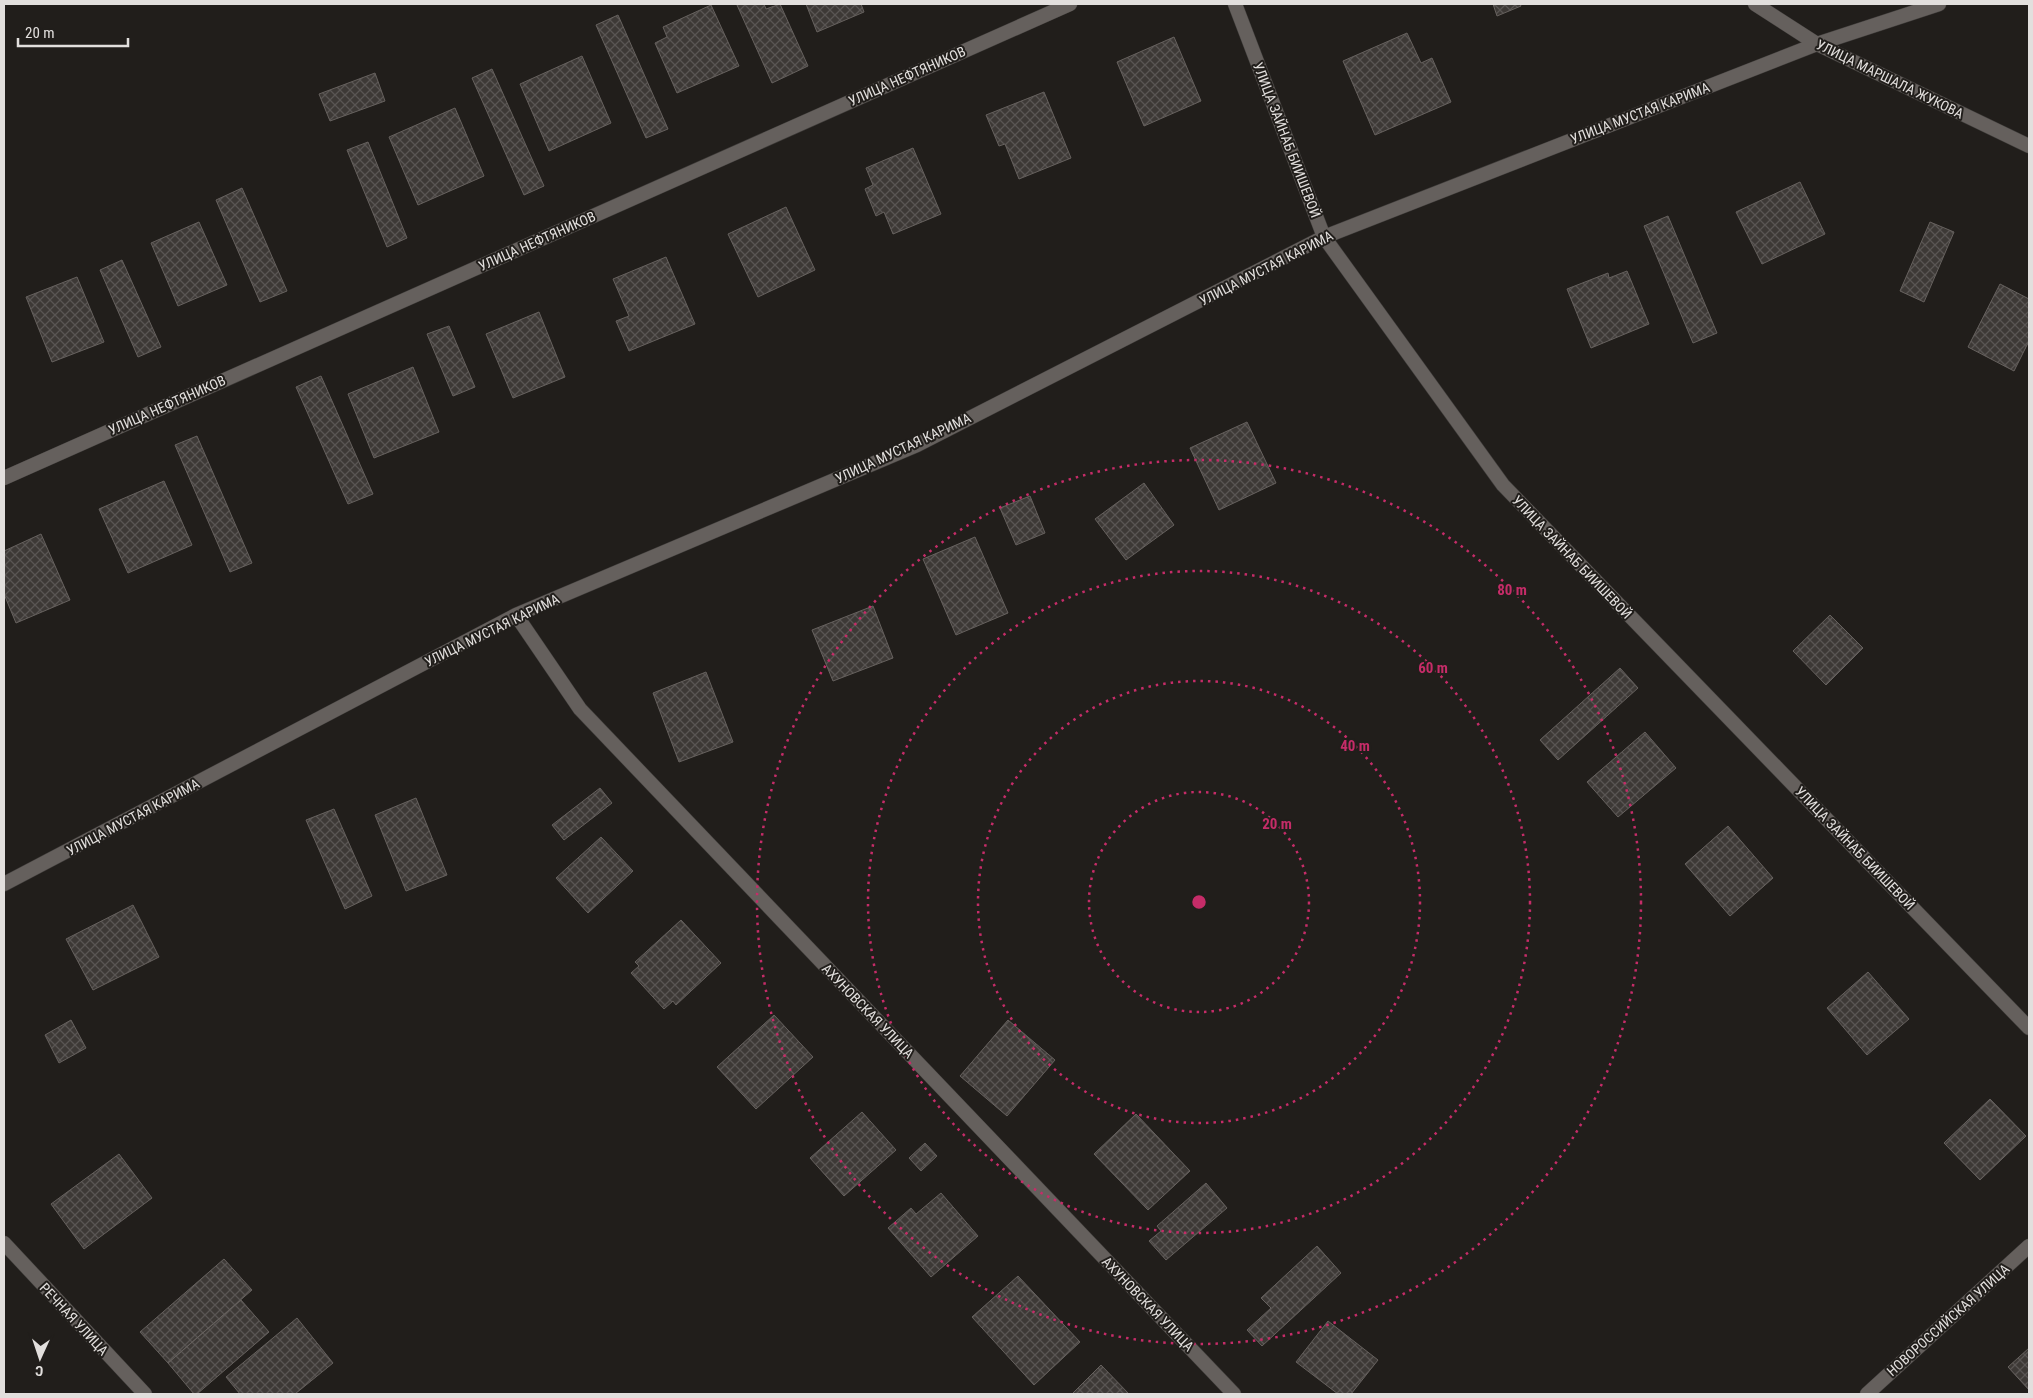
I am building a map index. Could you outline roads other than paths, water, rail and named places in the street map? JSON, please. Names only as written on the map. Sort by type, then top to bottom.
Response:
[{"type":"street","name":"УЛИЦА НЕФТЯНИКОВ","points":[[4,478],[1070,4]]},
{"type":"street","name":"УЛИЦА ЗАЙНАБ БИИШЕВОЙ","points":[[1235,4],[1324,237],[1503,486],[2029,1028]]},
{"type":"street","name":"УЛИЦА МАРШАЛА ЖУКОВА","points":[[1755,4],[1817,44],[2029,146]]},
{"type":"street","name":"УЛИЦА МУСТАЯ КАРИМА","points":[[4,884],[516,615],[917,445],[1324,237],[1817,44],[1939,4]]},
{"type":"street","name":"АХУНОВСКАЯ УЛИЦА","points":[[516,615],[580,709],[1234,1394]]},
{"type":"street","name":"РЕЧНАЯ УЛИЦА","points":[[4,1243],[145,1394]]},
{"type":"street","name":"НОВОРОССИЙСКАЯ УЛИЦА","points":[[1867,1394],[2029,1246]]}]
